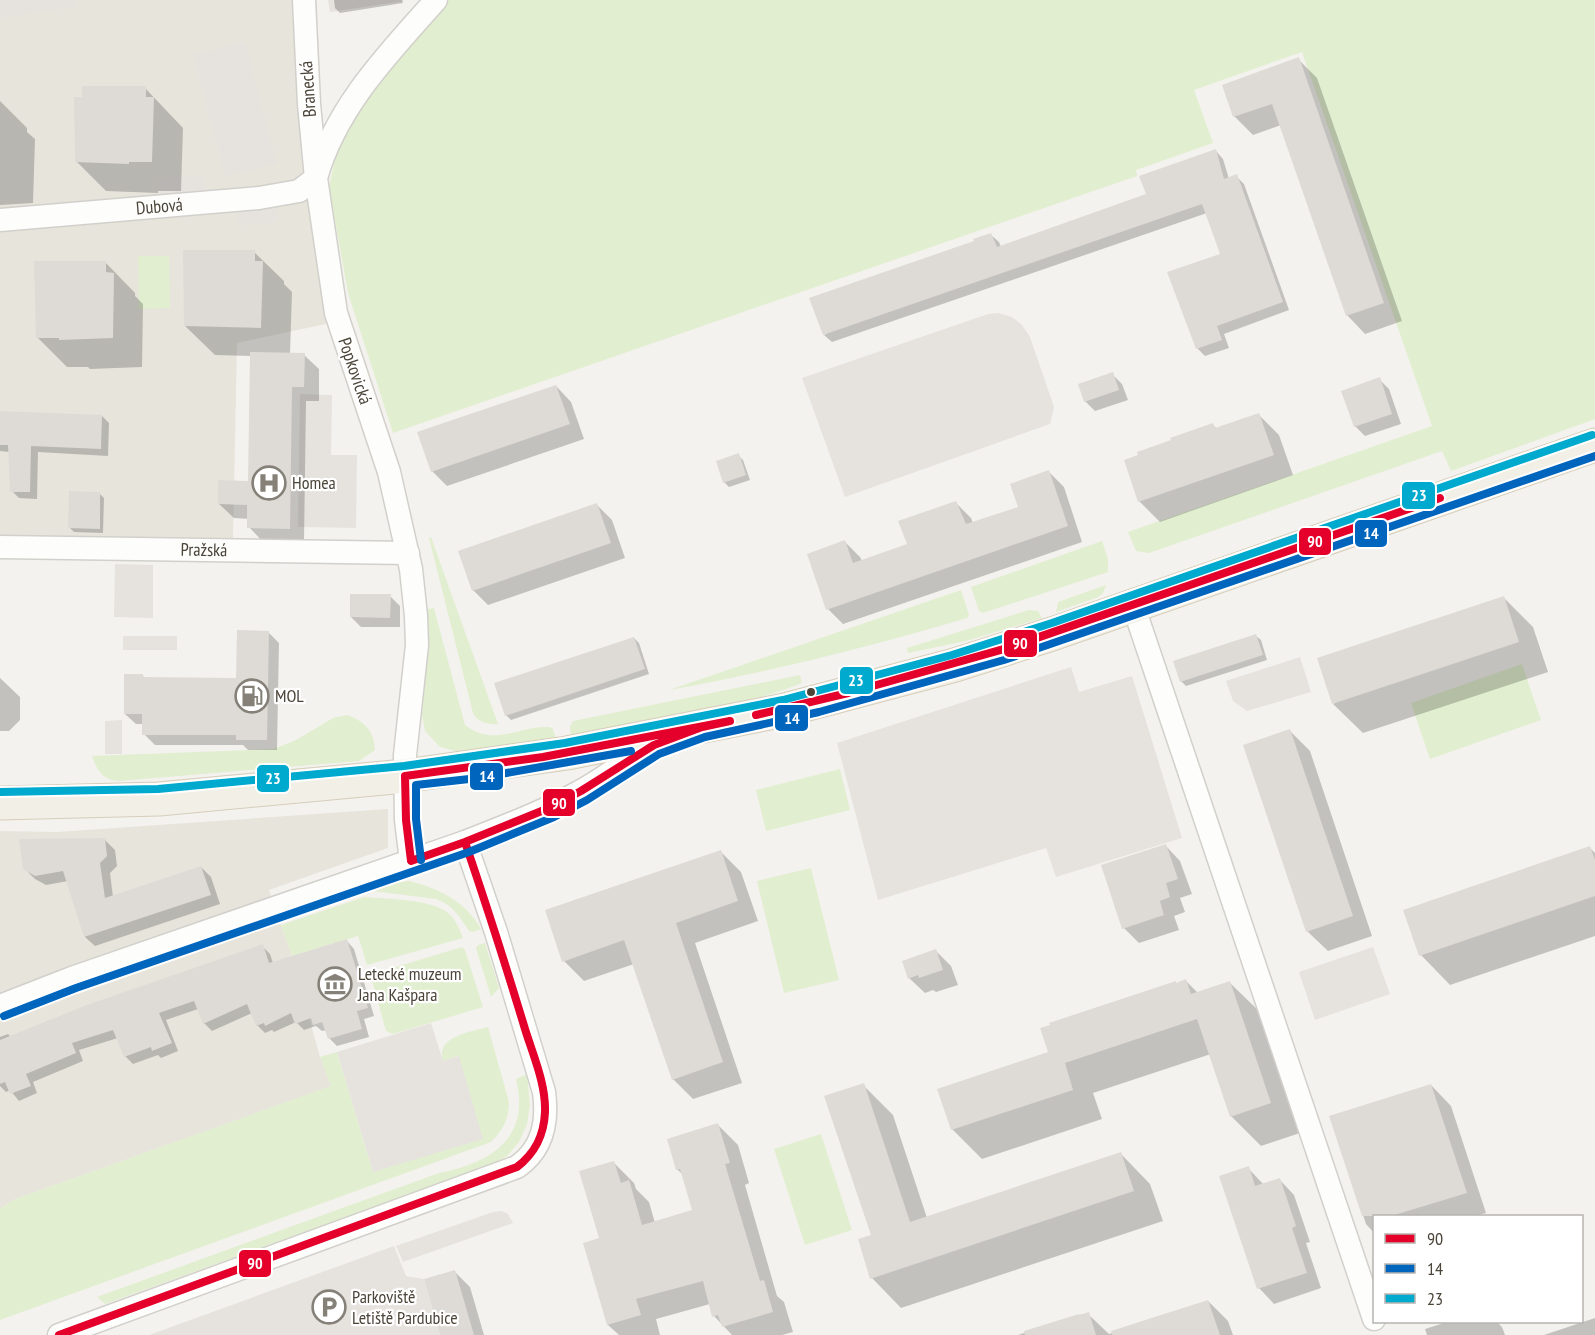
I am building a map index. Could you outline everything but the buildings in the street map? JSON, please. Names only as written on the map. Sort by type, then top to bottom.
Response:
[{"type":"main road","points":[[0,803],[159,799],[405,776],[567,753],[816,702],[955,664],[1055,633],[1595,445]]},
{"type":"street","name":"Branecká","points":[[304,0],[308,93],[316,178]]},
{"type":"street","name":"Popkovická","points":[[411,861],[406,820],[405,755],[415,671],[417,626],[413,585],[389,472],[339,324],[316,178],[327,146],[351,102],[379,64],[436,0]]},
{"type":"street","name":"Dubová","points":[[0,220],[248,200],[299,191],[316,178]]},
{"type":"street","name":"Pražská","points":[[0,547],[408,553]]},
{"type":"street","points":[[1133,605],[1373,1314]]},
{"type":"street","points":[[0,1006],[72,978],[465,842],[549,808],[581,791],[654,745],[702,727]]},
{"type":"street","points":[[59,1335],[518,1167],[534,1151],[543,1130],[546,1107],[543,1092],[496,932],[465,842]]},
{"type":"shaded area","points":[[0,0],[300,0],[309,164],[326,324],[237,343],[233,540],[0,538]]},
{"type":"shaded area","points":[[0,0],[77,0],[78,6],[0,18]]},
{"type":"shaded area","points":[[328,0],[403,0],[404,1],[330,12]]},
{"type":"shaded area","points":[[245,42],[277,164],[225,177],[193,55]]},
{"type":"shaded area","points":[[204,176],[207,204],[160,208],[158,179]]},
{"type":"shaded area","points":[[277,196],[278,222],[238,225],[237,201]]},
{"type":"shaded area","points":[[998,313],[1012,317],[1022,325],[1030,337],[1054,407],[1050,424],[845,497],[802,378],[988,314]]},
{"type":"shaded area","points":[[300,394],[332,395],[331,455],[357,455],[356,528],[298,527]]},
{"type":"shaded area","points":[[115,564],[153,565],[153,618],[114,617]]},
{"type":"shaded area","points":[[123,636],[177,636],[177,650],[123,650]]},
{"type":"shaded area","points":[[1300,657],[1311,692],[1247,711],[1233,701],[1226,681]]},
{"type":"shaded area","points":[[1071,667],[1079,692],[1132,676],[1182,838],[1056,877],[1046,848],[878,900],[837,743]]},
{"type":"shaded area","points":[[122,720],[122,754],[105,754],[105,721]]},
{"type":"shaded area","points":[[388,809],[388,848],[269,890],[292,956],[320,1057],[332,1086],[13,1200],[0,1209],[0,831],[57,832]]},
{"type":"shaded area","points":[[1373,947],[1390,994],[1315,1020],[1299,972]]},
{"type":"shaded area","points":[[431,1023],[443,1061],[459,1056],[483,1139],[373,1172],[337,1052]]},
{"type":"shaded area","points":[[502,1211],[508,1214],[513,1223],[403,1262],[396,1246],[493,1212]]},
{"type":"shaded area","name":"Parkoviště Letiště Pardubice","points":[[394,1246],[406,1276],[424,1279],[440,1335],[149,1335]]},
{"type":"green space","points":[[443,0],[1595,0],[1595,419],[1451,471],[1442,451],[1149,553],[1136,551],[1128,532],[1432,426],[1302,52],[1194,90],[1213,143],[1136,170],[1137,176],[393,433],[348,293],[329,187],[340,137],[379,75]]},
{"type":"green space","points":[[138,256],[169,256],[170,308],[139,309]]},
{"type":"green space","points":[[431,537],[498,724],[483,722],[473,713],[429,538]]},
{"type":"green space","points":[[1102,541],[1108,559],[1108,572],[983,613],[979,611],[971,587]]},
{"type":"green space","points":[[1106,585],[1103,593],[1098,597],[1056,612],[1058,602]]},
{"type":"green space","points":[[961,590],[969,615],[967,618],[819,658],[669,690]]},
{"type":"green space","points":[[434,608],[465,725],[486,735],[550,727],[556,738],[459,752],[440,747],[425,731],[422,715],[424,684],[422,610]]},
{"type":"green space","points":[[1029,610],[1038,611],[1042,618],[966,641],[908,653],[907,648]]},
{"type":"green space","points":[[1522,664],[1541,720],[1430,759],[1411,703]]},
{"type":"green space","points":[[800,675],[802,683],[746,701],[688,715],[571,735],[570,727],[573,721]]},
{"type":"green space","points":[[347,715],[364,724],[373,737],[375,750],[359,761],[119,781],[104,776],[92,756],[274,749],[296,740],[333,718]]},
{"type":"green space","points":[[840,769],[850,810],[766,831],[756,790]]},
{"type":"green space","points":[[811,868],[839,980],[784,993],[757,881]]},
{"type":"green space","points":[[409,881],[441,892],[460,904],[475,919],[481,929],[469,931],[459,916],[442,901],[365,890],[379,885]]},
{"type":"green space","points":[[364,897],[408,900],[441,908],[453,918],[463,938],[367,965],[358,936],[292,956],[281,925]]},
{"type":"green space","points":[[485,943],[499,988],[491,997],[476,948]]},
{"type":"green space","points":[[462,947],[465,950],[483,1007],[393,1034],[386,1031],[371,977],[373,974]]},
{"type":"green space","points":[[488,1027],[509,1102],[504,1124],[491,1142],[0,1320],[0,1209],[13,1200],[331,1086],[320,1057],[337,1052],[373,1172],[458,1056],[443,1061],[444,1046],[464,1033]]},
{"type":"green space","points":[[527,1074],[530,1105],[527,1124],[519,1142],[507,1156],[494,1164],[403,1197],[387,1206],[368,1209],[105,1304],[97,1297],[475,1162],[503,1144],[512,1132],[518,1117],[519,1100],[516,1079]]},
{"type":"green space","points":[[821,1134],[852,1230],[805,1245],[774,1149]]},
{"type":"transit line","name":"23","points":[[0,792],[158,789],[404,766],[565,743],[783,700],[952,655],[1052,623],[1592,435]]},
{"type":"transit line","name":"14","points":[[4,1016],[76,988],[469,852],[554,817],[587,800],[659,754],[705,737],[819,712],[1004,660],[1595,456]]},
{"type":"transit line","name":"90","points":[[1190,585],[1440,498]]},
{"type":"transit line","name":"90","points":[[1190,585],[1440,498]]},
{"type":"transit line","name":"90","points":[[848,693],[1001,650],[1190,585]]},
{"type":"transit line","name":"90","points":[[848,693],[1014,646],[1190,585]]},
{"type":"transit line","name":"90","points":[[756,715],[848,693]]},
{"type":"transit line","name":"90","points":[[756,715],[848,693]]},
{"type":"transit line","name":"90","points":[[730,721],[702,727],[654,745],[581,791],[549,808],[411,861],[406,820],[405,776],[543,757],[730,721]]},
{"type":"transit line","name":"14","points":[[421,860],[416,819],[416,785],[478,778],[631,751]]},
{"type":"transit line","name":"90","points":[[59,1335],[517,1167],[534,1150],[543,1129],[545,1112],[541,1080],[465,842]]},
{"type":"place","name":"Homea","points":[[269,483]]},
{"type":"place","name":"MOL","points":[[252,696]]},
{"type":"place","name":"Letecké muzeum Jana Kašpara","points":[[335,984]]},
{"type":"place","name":"Parkoviště Letiště Pardubice","points":[[329,1307]]}]
